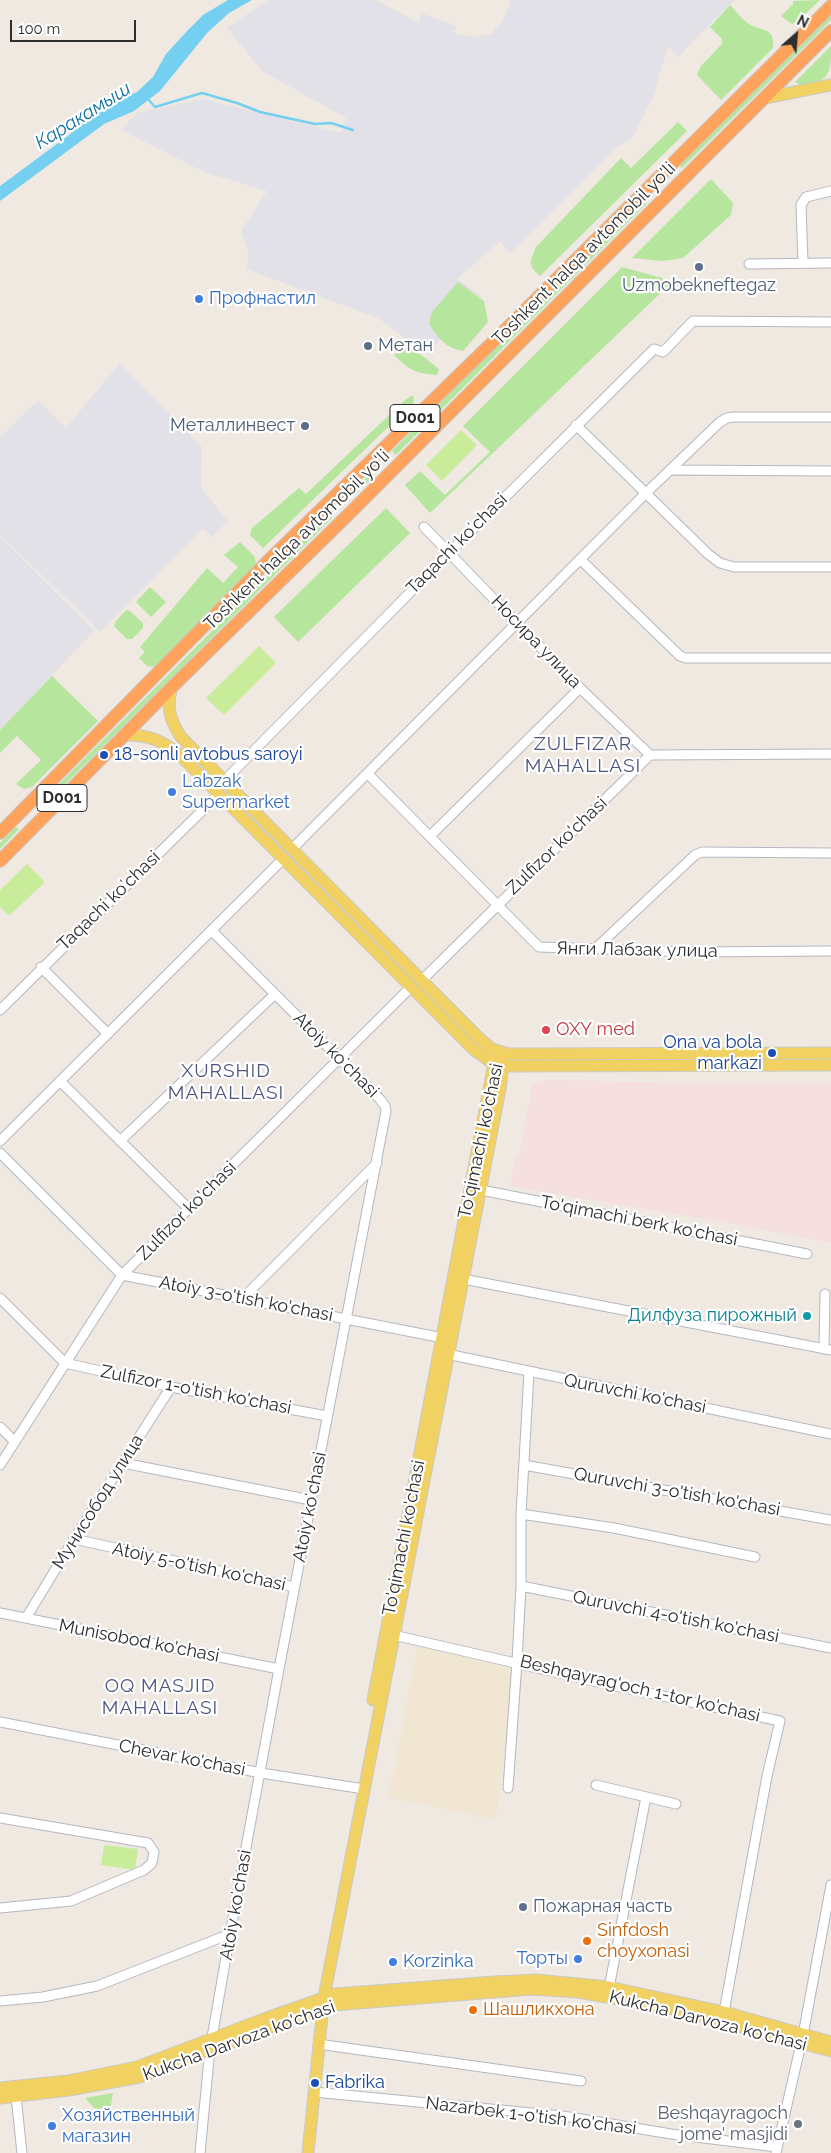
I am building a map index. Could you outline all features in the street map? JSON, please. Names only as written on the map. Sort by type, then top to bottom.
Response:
[{"type":"highway","name":"Toshkent halqa avtomobil yo'li","points":[[0,832],[267,562],[659,178],[831,6]]},
{"type":"highway","name":"Toshkent halqa avtomobil yo'li","points":[[0,861],[172,687],[394,470],[831,31]]},
{"type":"highway","points":[[659,178],[672,191]]},
{"type":"highway","points":[[378,454],[394,470]]},
{"type":"highway","points":[[335,496],[351,512]]},
{"type":"highway","points":[[25,807],[39,821]]},
{"type":"main road","points":[[765,98],[831,85]]},
{"type":"main road","points":[[172,687],[168,704],[170,717],[176,730],[224,781],[485,1044],[508,1054],[831,1053]]},
{"type":"main road","points":[[124,736],[136,734],[154,738],[171,748],[186,761],[472,1049],[498,1064],[831,1065]]},
{"type":"main road","points":[[186,761],[196,752]]},
{"type":"main road","name":"To'qimachi ko'chasi","points":[[308,2153],[321,2001],[500,1052]]},
{"type":"main road","name":"To'qimachi ko'chasi","points":[[446,1338],[462,1279],[475,1189]]},
{"type":"main road","name":"Kukcha Darvoza ko'chasi","points":[[0,2088],[68,2081],[137,2067],[211,2043],[321,2001],[352,1992],[494,1982],[553,1981],[724,2012],[802,2039],[831,2052]]},
{"type":"main road","name":"Kukcha Darvoza ko'chasi","points":[[608,1991],[802,2039],[831,2042]]},
{"type":"main road","name":"Kukcha Darvoza ko'chasi","points":[[0,2098],[69,2090],[140,2077],[211,2043]]},
{"type":"street","points":[[803,262],[800,205],[806,197],[831,191]]},
{"type":"street","points":[[749,264],[831,263]]},
{"type":"street","name":"Taqachi koʻchasi","points":[[224,781],[576,425],[654,349],[663,352],[693,321],[831,322]]},
{"type":"street","points":[[292,849],[720,422],[727,418],[831,417]]},
{"type":"street","points":[[576,425],[720,563],[734,567],[831,567]]},
{"type":"street","points":[[672,470],[831,471]]},
{"type":"street","name":"Носира улица","points":[[424,528],[580,688],[650,755]]},
{"type":"street","points":[[582,560],[680,656],[686,658],[831,658]]},
{"type":"street","points":[[430,836],[580,688]]},
{"type":"street","points":[[650,755],[831,754]]},
{"type":"street","name":"Zulfizor ko'chasi","points":[[422,980],[650,755]]},
{"type":"street","name":"Янги Лабзак улица","points":[[368,774],[539,947],[692,952],[831,951]]},
{"type":"street","name":"Taqachi koʻchasi","points":[[0,1010],[219,794]]},
{"type":"street","points":[[595,949],[695,855],[702,852],[831,854]]},
{"type":"street","points":[[0,1141],[284,859]]},
{"type":"street","name":"Atoiy koʻchasi","points":[[200,2153],[211,2043],[230,1934],[294,1587],[386,1117],[385,1106],[212,931]]},
{"type":"street","points":[[42,967],[108,1034]]},
{"type":"street","name":"Zulfizor ko'chasi","points":[[0,1465],[122,1275],[411,987]]},
{"type":"street","points":[[120,1141],[274,995]]},
{"type":"street","points":[[60,1081],[189,1208]]},
{"type":"street","points":[[0,1153],[122,1275]]},
{"type":"street","points":[[243,1298],[378,1162]]},
{"type":"street","name":"To'qimachi berk ko'chasi","points":[[475,1189],[807,1254]]},
{"type":"street","name":"Atoiy 3-o'tish ko'chasi","points":[[122,1275],[446,1338]]},
{"type":"street","points":[[462,1279],[828,1349],[826,1294]]},
{"type":"street","points":[[0,1298],[65,1364]]},
{"type":"street","name":"Quruvchi ko'chasi","points":[[444,1353],[530,1373],[831,1434]]},
{"type":"street","name":"Zulfizor 1-o'tish ko'chasi","points":[[65,1364],[171,1387],[327,1416]]},
{"type":"street","points":[[508,1788],[517,1662],[521,1586],[521,1514],[530,1373]]},
{"type":"street","name":"Мунисобод улица","points":[[26,1618],[171,1387]]},
{"type":"street","points":[[0,1428],[15,1442]]},
{"type":"street","points":[[123,1463],[311,1500]]},
{"type":"street","name":"Quruvchi 3-o'tish ko'chasi","points":[[524,1465],[831,1520]]},
{"type":"street","points":[[521,1514],[614,1528],[755,1557]]},
{"type":"street","name":"Atoiy 5-o'tish ko'chasi","points":[[74,1539],[294,1587]]},
{"type":"street","name":"Quruvchi 4-o'tish ko'chasi","points":[[521,1586],[831,1648]]},
{"type":"street","name":"Munisobod ko'chasi","points":[[0,1613],[279,1669]]},
{"type":"street","name":"Beshqayrag'och 1-tor ko'chasi","points":[[390,1634],[611,1685],[780,1721],[767,1776],[724,2012]]},
{"type":"street","name":"Chevar ko'chasi","points":[[0,1722],[261,1773],[360,1789]]},
{"type":"street","points":[[596,1785],[676,1804]]},
{"type":"street","points":[[608,1991],[646,1797]]},
{"type":"street","points":[[0,1818],[148,1843],[153,1848],[154,1858],[149,1867],[144,1870],[71,1901],[0,1908]]},
{"type":"street","points":[[776,2150],[802,2039],[831,1885]]},
{"type":"street","points":[[0,2001],[43,1997],[97,1986],[230,1934]]},
{"type":"street","points":[[318,2044],[581,2081]]},
{"type":"street","name":"Nazarbek 1-o'tish ko'chasi","points":[[314,2092],[563,2116],[776,2150]]},
{"type":"street","points":[[16,2096],[22,2153]]},
{"type":"shaded area","points":[[268,0],[376,0],[419,23],[421,13],[456,26],[455,34],[476,37],[492,33],[504,18],[510,0],[734,0],[678,57],[668,46],[653,97],[635,133],[629,140],[617,147],[510,254],[500,241],[457,279],[481,296],[427,354],[378,318],[246,269],[249,255],[241,231],[267,191],[204,172],[121,130],[137,113],[204,99],[341,133],[346,118],[262,71],[227,28]]},
{"type":"shaded area","points":[[120,363],[202,447],[201,488],[228,521],[212,537],[203,528],[100,632],[0,534],[0,438],[38,400],[66,428]]},
{"type":"shaded area","points":[[0,536],[94,631],[0,730]]},
{"type":"shaded area","points":[[550,1080],[715,1084],[831,1083],[831,1243],[711,1220],[510,1186],[515,1158],[519,1158],[532,1085]]},
{"type":"shaded area","points":[[418,1645],[514,1670],[496,1820],[389,1797]]},
{"type":"green space","points":[[820,0],[797,22],[792,24],[781,16],[793,4],[793,1]]},
{"type":"green space","points":[[730,5],[748,24],[770,34],[773,48],[721,100],[697,75],[701,66],[722,44],[722,39],[710,27]]},
{"type":"green space","points":[[831,14],[831,20],[682,168],[679,165]]},
{"type":"green space","points":[[831,46],[830,68],[825,77],[805,88],[795,82]]},
{"type":"green space","points":[[678,122],[687,131],[540,276],[531,266],[532,256],[536,247],[621,158],[631,168]]},
{"type":"green space","points":[[711,179],[733,203],[731,215],[683,258],[663,261],[632,258]]},
{"type":"green space","points":[[645,199],[648,202],[396,455],[392,451]]},
{"type":"green space","points":[[622,267],[662,278],[669,285],[430,513],[405,485],[420,471],[445,495],[490,452],[463,426]]},
{"type":"green space","points":[[458,282],[484,301],[488,322],[463,351],[452,348],[443,342],[429,323],[432,312]]},
{"type":"green space","points":[[406,343],[439,369],[437,375],[413,370],[404,365],[394,355]]},
{"type":"green space","points":[[413,395],[414,402],[263,548],[250,535],[252,528],[299,488],[306,494],[405,400]]},
{"type":"green space","points":[[461,430],[477,445],[442,481],[426,465]]},
{"type":"green space","points":[[371,473],[374,476],[354,496],[350,492]]},
{"type":"green space","points":[[386,508],[410,533],[298,642],[274,617]]},
{"type":"green space","points":[[329,514],[332,518],[43,806],[40,803]]},
{"type":"green space","points":[[240,542],[255,557],[256,566],[156,667],[147,666],[139,658],[145,652],[140,647],[207,568],[223,583],[238,567],[224,555]]},
{"type":"green space","points":[[150,587],[166,602],[151,617],[136,602]]},
{"type":"green space","points":[[126,610],[130,611],[143,623],[143,628],[132,639],[127,639],[114,626],[115,622]]},
{"type":"green space","points":[[259,646],[276,663],[224,715],[206,698]]},
{"type":"green space","points":[[52,676],[98,721],[32,787],[24,789],[16,784],[41,760],[17,736],[0,753],[0,730]]},
{"type":"green space","points":[[16,827],[19,829],[0,849],[0,843]]},
{"type":"green space","points":[[27,864],[45,882],[9,916],[0,907],[0,890]]},
{"type":"green space","points":[[104,1845],[138,1849],[135,1870],[101,1865]]},
{"type":"green space","points":[[113,2093],[110,2112],[99,2113],[85,2098]]},
{"type":"water","points":[[228,0],[252,0],[229,13],[207,33],[160,91],[134,111],[104,124],[0,201],[0,186],[69,135],[104,106],[137,92],[153,77],[166,54],[188,30],[203,15]]},
{"type":"waterway","points":[[148,99],[155,107],[202,93],[260,112],[315,124],[331,123],[353,130]]},
{"type":"place","name":"Uzmobekneftegaz","points":[[699,267]]},
{"type":"place","name":"Профнастил","points":[[199,299]]},
{"type":"place","name":"Метан","points":[[368,346]]},
{"type":"place","name":"Металлинвест","points":[[305,426]]},
{"type":"place","name":"18-sonli avtobus saroyi","points":[[104,755]]},
{"type":"place","name":"Labzak Supermarket","points":[[172,792]]},
{"type":"place","name":"OXY med","points":[[546,1030]]},
{"type":"place","name":"Ona va bola markazi","points":[[772,1053]]},
{"type":"place","name":"Дилфуза пирожный","points":[[807,1316]]},
{"type":"place","name":"Пожарная часть","points":[[523,1907]]},
{"type":"place","name":"Sinfdosh choyxonasi","points":[[587,1941]]},
{"type":"place","name":"Торты","points":[[578,1959]]},
{"type":"place","name":"Korzinka","points":[[393,1962]]},
{"type":"place","name":"Шашликхона","points":[[473,2010]]},
{"type":"place","name":"Fabrika","points":[[315,2083]]},
{"type":"place","name":"Beshqayragoch jome' masjidi","points":[[798,2124]]},
{"type":"place","name":"Хозяйственный магазин","points":[[52,2126]]},
{"type":"district","name":"ZULFIZAR MAHALLASI","points":[[583,755]]},
{"type":"district","name":"XURSHID MAHALLASI","points":[[226,1082]]},
{"type":"district","name":"OQ MASJID MAHALLASI","points":[[160,1697]]},
{"type":"water label","name":"Каракамыш","points":[[83,116]]}]
